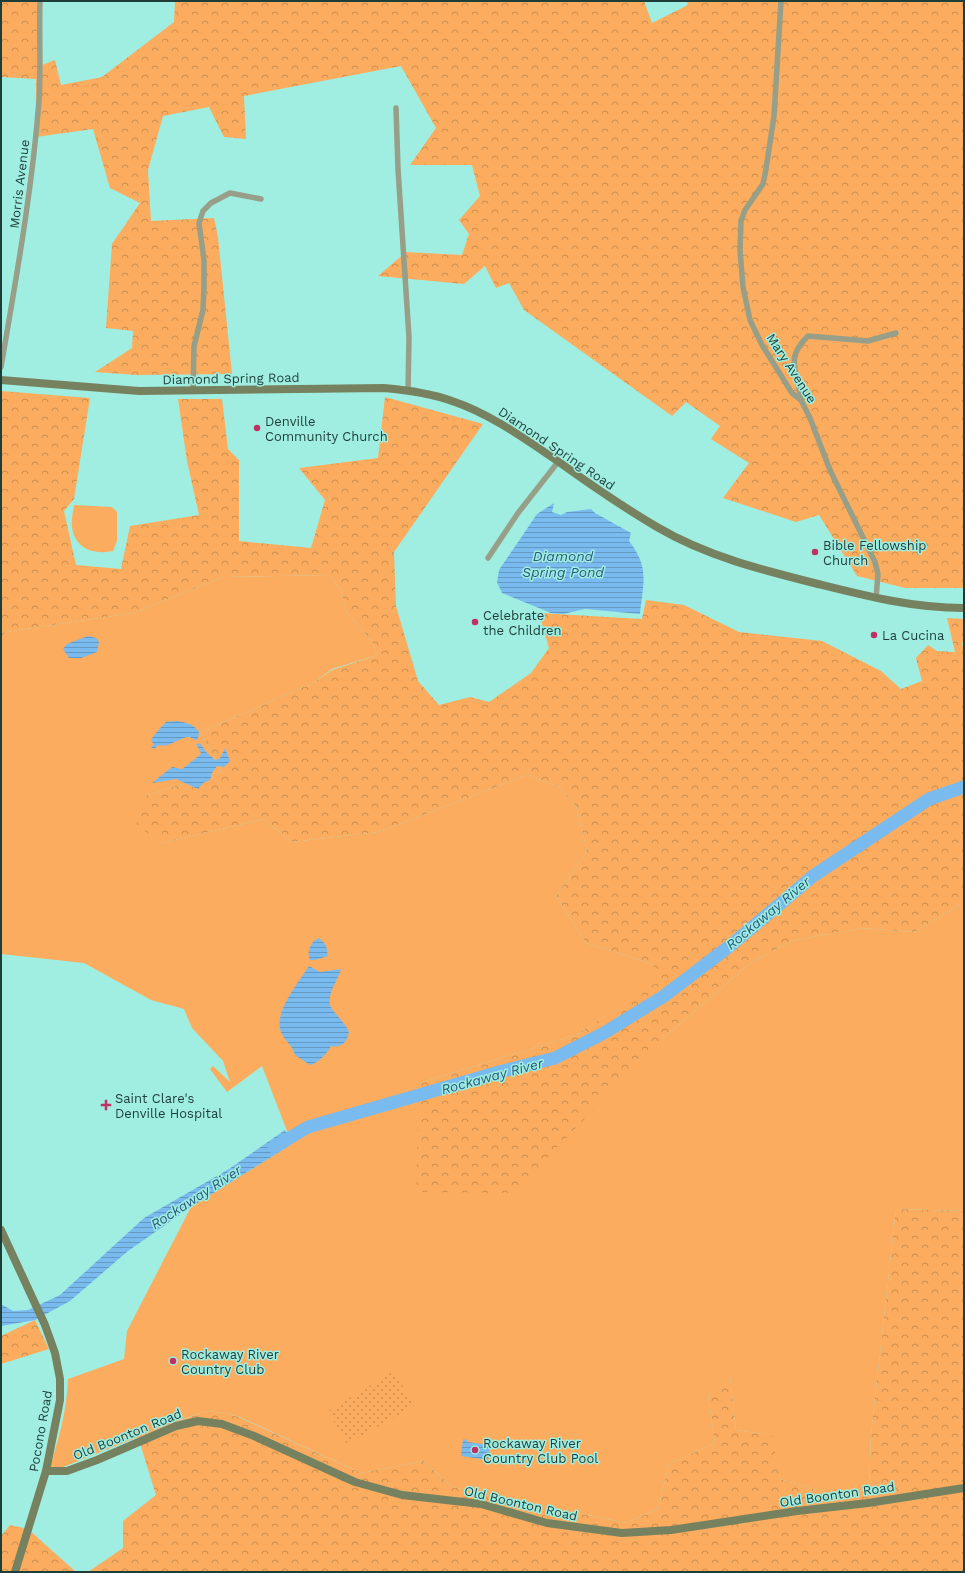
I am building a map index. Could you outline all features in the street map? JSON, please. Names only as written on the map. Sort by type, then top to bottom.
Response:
[{"type":"street","name":"Morris Avenue","points":[[1,367],[29,198],[36,141],[41,63],[40,1]]},
{"type":"street","name":"Mary Avenue","points":[[781,1],[774,116],[766,169],[763,184],[745,210],[741,221],[740,250],[743,287],[750,320],[762,345],[792,393],[801,400],[810,418],[830,470],[875,562],[878,574],[876,598]]},
{"type":"street","points":[[396,108],[398,169],[409,337],[408,391]]},
{"type":"street","points":[[193,391],[194,346],[203,310],[204,260],[200,223],[203,212],[210,203],[230,194],[261,199]]},
{"type":"street","points":[[801,400],[794,364],[794,354],[801,343],[808,336],[868,341],[896,333]]},
{"type":"street","name":"Diamond Spring Road","points":[[1,380],[139,392],[384,388],[408,391],[452,401],[484,414],[521,436],[633,513],[682,541],[703,550],[743,564],[876,598],[930,607],[964,608]]},
{"type":"street","points":[[488,558],[518,513],[558,462]]},
{"type":"street","name":"Pocono Road","points":[[1,1230],[45,1325],[55,1353],[60,1385],[60,1400],[46,1471],[15,1572]]},
{"type":"street","name":"Old Boonton Road","points":[[46,1471],[67,1471],[97,1460],[176,1426],[198,1421],[222,1424],[254,1436],[355,1482],[402,1495],[481,1504],[548,1523],[622,1533],[671,1530],[796,1511],[868,1503],[964,1488]]},
{"type":"green space","points":[[1,1],[38,1],[37,67],[55,60],[61,85],[102,77],[174,22],[175,1],[644,1],[652,23],[688,5],[687,1],[964,1],[964,588],[905,588],[857,576],[819,515],[796,522],[723,498],[749,463],[711,439],[720,426],[686,402],[672,416],[524,310],[509,283],[496,288],[485,266],[464,284],[378,276],[406,252],[462,255],[469,234],[459,220],[480,196],[472,165],[410,165],[436,128],[401,66],[244,96],[246,139],[224,137],[209,107],[163,116],[148,170],[151,221],[214,218],[218,237],[232,374],[136,375],[95,372],[132,348],[133,331],[106,328],[112,244],[140,203],[110,188],[93,129],[36,137],[36,79],[1,77]]},
{"type":"green space","points":[[1,391],[90,398],[74,499],[64,511],[76,565],[121,569],[130,526],[199,515],[187,461],[178,399],[222,399],[228,449],[239,460],[239,541],[311,548],[325,500],[299,468],[378,458],[385,397],[483,424],[394,552],[396,606],[418,681],[439,705],[470,697],[489,702],[531,673],[549,648],[539,613],[642,619],[646,600],[684,605],[739,632],[822,641],[881,671],[901,689],[922,681],[916,658],[928,645],[937,651],[955,652],[947,618],[964,619],[964,642],[962,643],[964,651],[964,902],[914,932],[862,928],[791,941],[752,962],[661,1040],[513,1193],[416,1192],[419,1083],[576,1035],[662,979],[652,964],[586,943],[556,896],[587,851],[576,806],[559,787],[527,775],[379,832],[291,842],[264,819],[162,843],[136,825],[145,796],[222,771],[201,732],[313,683],[332,670],[378,655],[371,640],[347,613],[341,590],[329,575],[223,577],[133,613],[6,632],[1,637]]},
{"type":"green space","points":[[74,505],[112,507],[117,512],[117,541],[113,551],[92,551],[86,549],[77,541],[72,524]]},
{"type":"green space","name":"Rockaway River Country Club","points":[[329,575],[341,590],[347,613],[371,640],[378,655],[332,669],[313,683],[201,732],[222,771],[145,796],[162,843],[264,819],[291,842],[379,832],[527,775],[559,787],[576,806],[587,851],[556,896],[586,943],[652,964],[663,979],[576,1035],[419,1083],[661,1040],[752,962],[791,941],[862,928],[914,932],[964,902],[964,1211],[896,1209],[871,1434],[869,1488],[841,1497],[780,1479],[771,1435],[736,1430],[730,1377],[708,1395],[715,1443],[669,1464],[658,1509],[626,1523],[452,1487],[424,1461],[361,1473],[242,1418],[226,1413],[206,1411],[48,1473],[66,1403],[68,1379],[124,1359],[127,1331],[191,1207],[292,1144],[262,1066],[227,1092],[210,1069],[213,1066],[230,1082],[223,1061],[192,1028],[184,1009],[151,1000],[84,963],[1,954],[1,637],[6,632],[133,613],[223,577]]},
{"type":"green space","points":[[896,1209],[964,1211],[964,1572],[88,1572],[123,1548],[123,1521],[156,1495],[138,1437],[206,1411],[226,1413],[241,1418],[361,1473],[424,1461],[452,1487],[626,1523],[658,1509],[669,1464],[715,1443],[708,1395],[730,1376],[736,1430],[772,1435],[780,1479],[841,1497],[869,1488],[871,1434]]},
{"type":"green space","points":[[35,1320],[49,1349],[1,1364],[1,1336]]},
{"type":"green space","points":[[394,1371],[414,1406],[347,1444],[328,1411]]},
{"type":"green space","points":[[10,1525],[28,1529],[76,1572],[1,1572],[1,1536]]},
{"type":"water","name":"Diamond Spring Pond","points":[[554,503],[552,512],[561,515],[567,512],[591,509],[595,513],[631,533],[629,541],[640,559],[644,576],[640,614],[585,609],[563,614],[551,613],[502,593],[497,582],[499,570],[537,514]]},
{"type":"water","points":[[88,636],[96,638],[99,642],[97,652],[81,658],[69,658],[63,649],[67,644]]},
{"type":"water","points":[[177,721],[194,727],[199,732],[198,739],[195,740],[190,737],[186,737],[171,744],[163,746],[159,745],[154,749],[151,747],[154,745],[151,740],[166,722]]},
{"type":"water","points":[[200,743],[207,753],[215,760],[220,758],[225,748],[230,761],[224,767],[217,766],[212,773],[210,780],[203,783],[198,789],[176,779],[152,783],[172,767],[182,769],[200,755],[201,753],[196,744]]},
{"type":"water","points":[[319,938],[326,945],[328,956],[310,960],[310,947],[316,939]]},
{"type":"water","points":[[309,966],[320,972],[341,969],[332,989],[330,1004],[349,1032],[347,1039],[343,1044],[331,1046],[322,1058],[310,1065],[295,1055],[281,1032],[280,1024],[284,1006]]},
{"type":"water","points":[[285,1130],[292,1144],[191,1207],[128,1251],[70,1301],[35,1320],[1,1326],[1,1304],[13,1311],[28,1310],[60,1295],[144,1218],[229,1169]]},
{"type":"water","name":"Rockaway River Country Club Pool","points":[[463,1439],[467,1440],[467,1442],[490,1445],[488,1460],[461,1456]]},
{"type":"waterway","name":"Rockaway River","points":[[274,1147],[308,1127],[499,1072],[555,1058],[604,1033],[664,996],[731,945],[813,876],[929,799],[964,787]]},
{"type":"place","name":"Denville Community Church","points":[[257,428]]},
{"type":"place","name":"Bible Fellowship Church","points":[[815,552]]},
{"type":"place","name":"Celebrate the Children","points":[[475,622]]},
{"type":"place","name":"La Cucina","points":[[874,635]]},
{"type":"place","name":"Saint Clare's Denville Hospital","points":[[106,1105]]},
{"type":"place","name":"Rockaway River Country Club","points":[[173,1361]]},
{"type":"place","name":"Rockaway River Country Club Pool","points":[[475,1450]]}]
